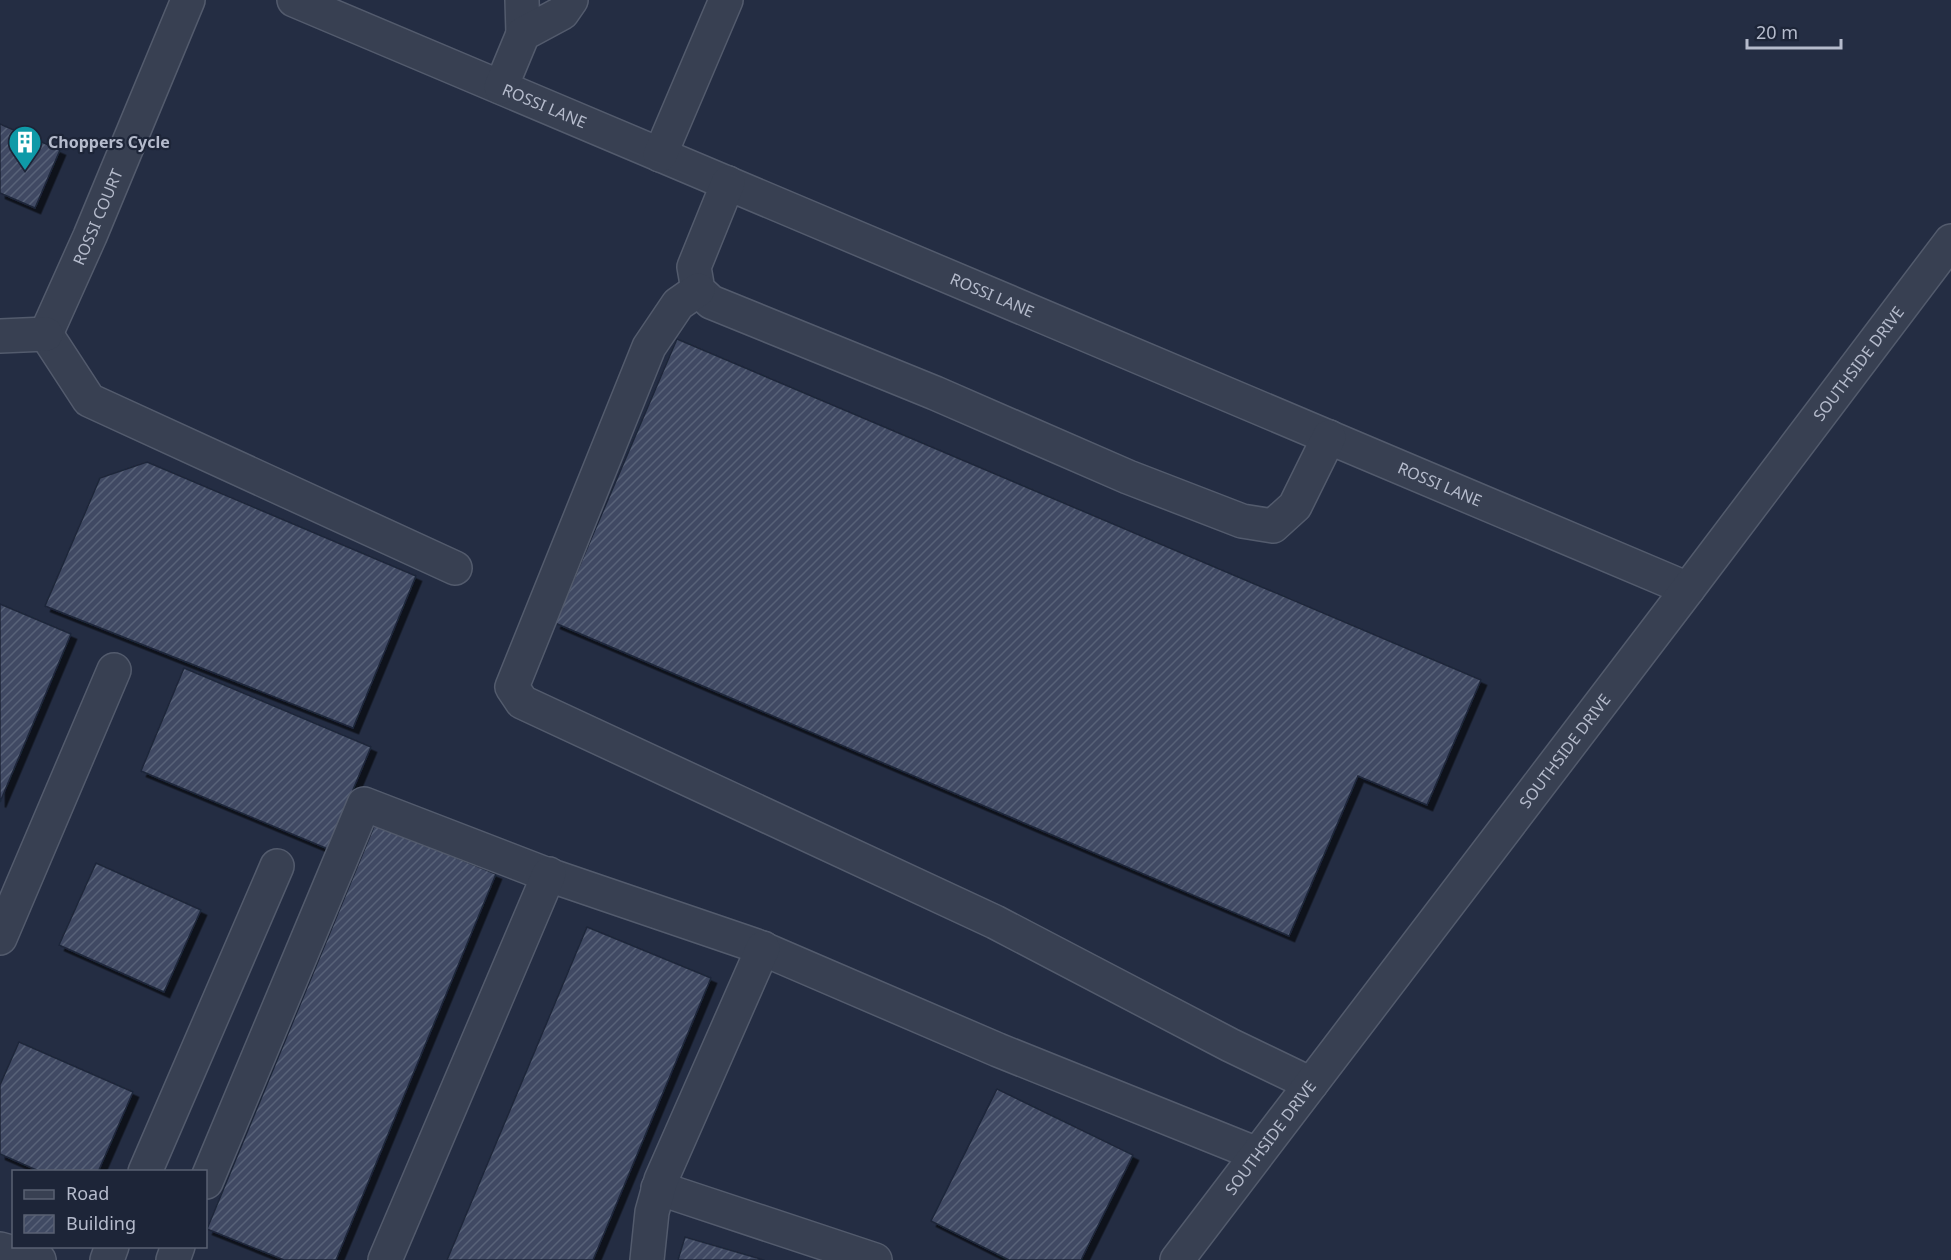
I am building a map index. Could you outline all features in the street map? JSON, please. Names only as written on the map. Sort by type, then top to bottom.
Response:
[{"type":"street","name":"ROSSI COURT","points":[[46,334],[90,236],[188,0]]},
{"type":"street","name":"ROSSI LANE","points":[[294,0],[1688,589]]},
{"type":"street","points":[[501,87],[523,34],[522,0]]},
{"type":"street","points":[[523,34],[562,12],[571,0]]},
{"type":"street","points":[[660,154],[726,0]]},
{"type":"street","points":[[728,183],[694,267],[698,290],[711,302],[935,393],[1128,477],[1242,522],[1273,526],[1295,506],[1329,437]]},
{"type":"street","name":"SOUTHSIDE DRIVE","points":[[1177,1260],[1951,241]]},
{"type":"street","points":[[698,290],[678,304],[649,347],[512,687],[522,702],[995,922],[1230,1045],[1311,1084]]},
{"type":"street","points":[[0,336],[46,334],[89,400],[455,568]]},
{"type":"street","points":[[0,938],[114,670]]},
{"type":"street","points":[[207,1180],[364,804],[549,874],[763,948],[998,1050],[1257,1154]]},
{"type":"street","points":[[146,1170],[277,866]]},
{"type":"street","points":[[386,1260],[549,874]]},
{"type":"street","points":[[647,1260],[652,1212],[658,1188],[763,948]]},
{"type":"street","points":[[658,1188],[876,1260]]},
{"type":"street","points":[[0,1249],[39,1260]]},
{"type":"building","name":"Choppers Cycle","points":[[0,124],[60,150],[35,208],[0,193]]},
{"type":"building","points":[[677,339],[1481,680],[1427,805],[1358,776],[1289,936],[555,623]]},
{"type":"building","points":[[147,462],[416,576],[353,728],[45,606],[100,478]]},
{"type":"building","points":[[0,604],[71,634],[0,802]]},
{"type":"building","points":[[184,668],[371,747],[328,849],[141,771]]},
{"type":"building","points":[[375,824],[496,874],[336,1260],[284,1260],[207,1229]]},
{"type":"building","points":[[96,863],[201,910],[164,992],[59,945]]},
{"type":"building","points":[[587,927],[711,978],[593,1260],[447,1260]]},
{"type":"building","points":[[19,1042],[133,1092],[99,1170],[36,1170],[0,1154],[0,1085]]},
{"type":"building","points":[[997,1089],[1133,1155],[1081,1260],[1009,1260],[931,1221]]},
{"type":"building","points":[[685,1237],[764,1260],[678,1260]]},
{"type":"place","name":"Choppers Cycle","points":[[25,171]]}]
